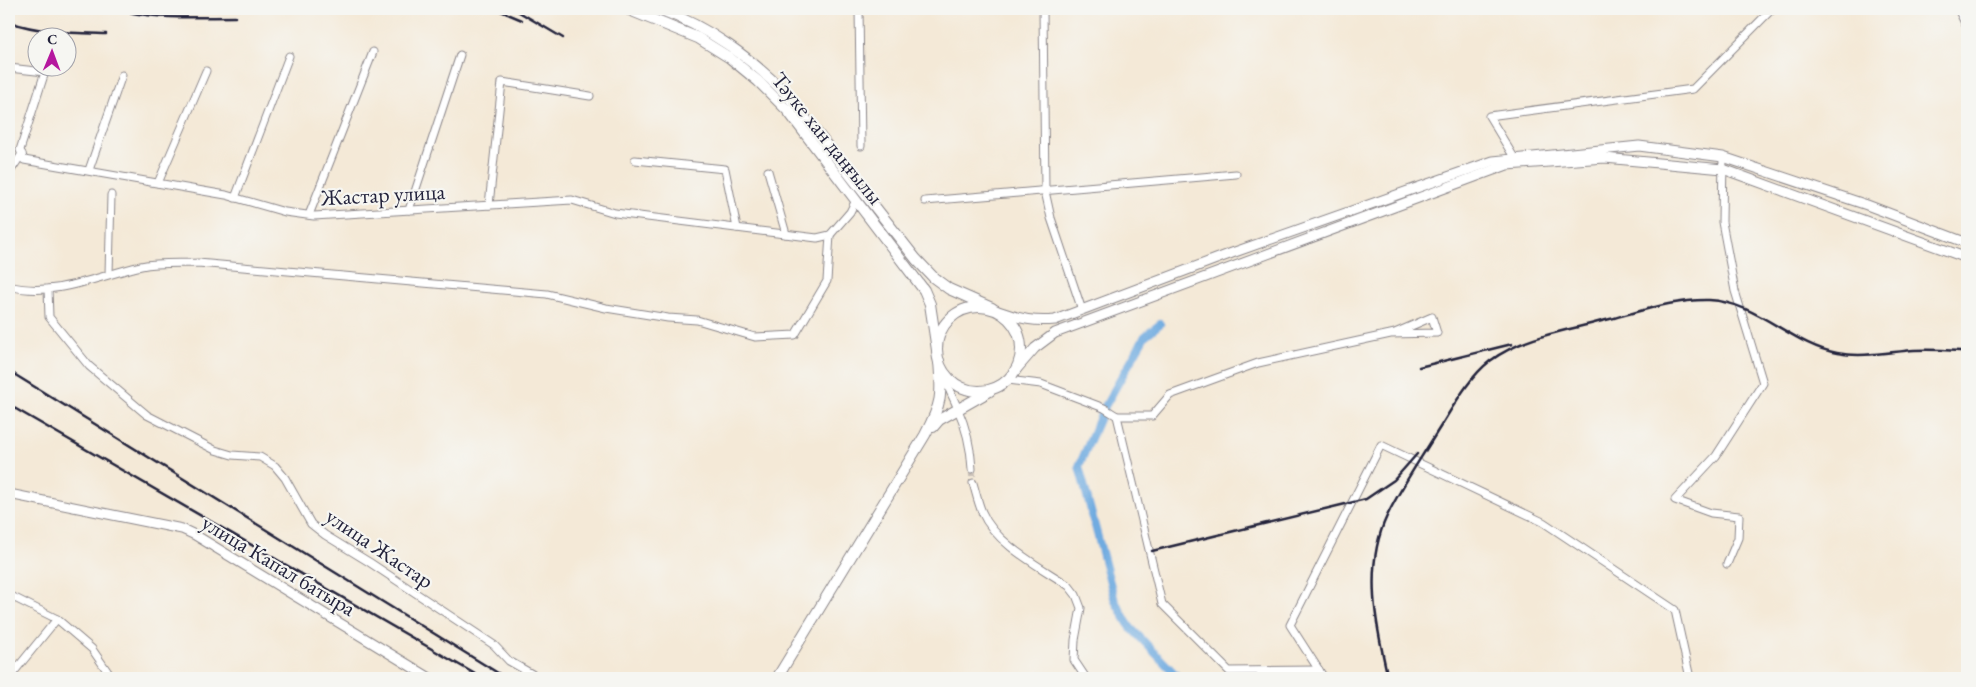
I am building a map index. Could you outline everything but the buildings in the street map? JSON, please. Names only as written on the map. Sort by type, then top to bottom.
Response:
[{"type":"main road","name":"Тәуке хан даңғылы","points":[[626,9],[698,38],[730,58],[758,81],[788,111],[924,290],[930,304],[937,350]]},
{"type":"main road","name":"Тәуке хан даңғылы","points":[[659,9],[730,44],[765,72],[788,96],[916,259],[934,278],[948,289],[996,310]]},
{"type":"main road","points":[[997,387],[983,390],[969,389],[956,384],[945,374],[937,350],[939,334],[948,321],[960,311],[976,307],[996,310],[1023,320],[1039,322],[1055,320],[1232,253],[1493,161],[1639,146],[1723,157],[1867,206],[1967,243]]},
{"type":"main road","points":[[925,435],[939,420],[1008,380],[1035,348],[1056,333],[1507,165],[1604,158],[1723,169],[1967,258]]},
{"type":"main road","points":[[906,267],[916,259]]},
{"type":"main road","points":[[996,310],[1013,323],[1020,338],[1021,355],[1015,371]]},
{"type":"main road","points":[[777,678],[925,435],[936,414],[941,395],[941,365]]},
{"type":"main road","name":"улица Капал батыра","points":[[9,494],[182,529],[195,535],[430,678]]},
{"type":"street","points":[[859,9],[861,146]]},
{"type":"street","points":[[1043,9],[1045,190],[1051,218],[1082,310]]},
{"type":"street","points":[[1516,158],[1489,116],[1693,89],[1772,9]]},
{"type":"street","points":[[1958,9],[1967,27]]},
{"type":"street","points":[[309,215],[373,52]]},
{"type":"street","points":[[409,210],[460,55]]},
{"type":"street","points":[[236,198],[289,56]]},
{"type":"street","points":[[9,68],[45,72],[20,150],[22,154],[9,173]]},
{"type":"street","points":[[158,183],[206,71]]},
{"type":"street","points":[[89,170],[122,75]]},
{"type":"street","points":[[489,205],[502,82],[590,96]]},
{"type":"street","name":"Жастар улица","points":[[22,154],[24,160],[89,170],[236,198],[285,212],[309,215],[572,200],[615,213],[817,238],[830,235]]},
{"type":"street","points":[[1723,157],[1722,222],[1735,290],[1763,383],[1716,456],[1675,500],[1711,513],[1739,516],[1738,538],[1727,564]]},
{"type":"street","points":[[635,160],[725,169],[737,228]]},
{"type":"street","points":[[768,171],[786,234]]},
{"type":"street","points":[[925,201],[1236,174]]},
{"type":"street","points":[[109,274],[111,195]]},
{"type":"street","points":[[9,286],[48,289],[67,286],[143,266],[198,262],[547,294],[606,308],[668,318],[698,320],[756,337],[795,336],[827,281],[830,235],[850,212],[856,200]]},
{"type":"street","name":"улица Жастар","points":[[48,289],[50,318],[88,366],[147,415],[215,450],[232,455],[260,457],[275,466],[285,478],[311,524],[324,535],[369,562],[494,645],[510,661],[539,678]]},
{"type":"street","points":[[1008,380],[1041,384],[1104,408],[1117,416],[1152,416],[1170,395],[1258,362],[1390,334],[1432,317],[1437,332],[1390,334]]},
{"type":"street","points":[[941,365],[946,383],[958,409],[970,448],[972,469]]},
{"type":"street","points":[[1117,416],[1162,604],[1229,671],[1319,670]]},
{"type":"street","points":[[1324,678],[1290,625],[1381,445],[1543,522],[1675,610],[1690,678]]},
{"type":"street","points":[[973,483],[982,514],[1007,544],[1069,586],[1076,595],[1081,608],[1075,640],[1074,660],[1086,678]]},
{"type":"street","points":[[9,595],[57,619],[92,649],[112,678]]},
{"type":"street","points":[[9,678],[57,619]]},
{"type":"waterway","points":[[1160,324],[1145,336],[1104,408],[1079,466],[1115,601],[1130,627],[1179,678]]},
{"type":"tunnel","points":[[972,469],[973,483]]},
{"type":"railway","points":[[116,9],[145,15],[235,17]]},
{"type":"railway","points":[[496,9],[522,20]]},
{"type":"railway","points":[[514,9],[563,38]]},
{"type":"railway","points":[[9,22],[21,26],[69,33],[106,34]]},
{"type":"railway","points":[[1388,678],[1379,638],[1374,597],[1375,556],[1380,535],[1398,495],[1461,394],[1482,368],[1503,352],[1547,335],[1646,309],[1684,301],[1709,300],[1743,308],[1805,342],[1837,353],[1866,355],[1914,350],[1960,351],[1967,353]]},
{"type":"railway","points":[[1419,367],[1512,344]]},
{"type":"railway","points":[[9,371],[506,678]]},
{"type":"railway","points":[[9,405],[482,678]]},
{"type":"railway","points":[[1152,551],[1366,499],[1394,480],[1417,454]]}]
